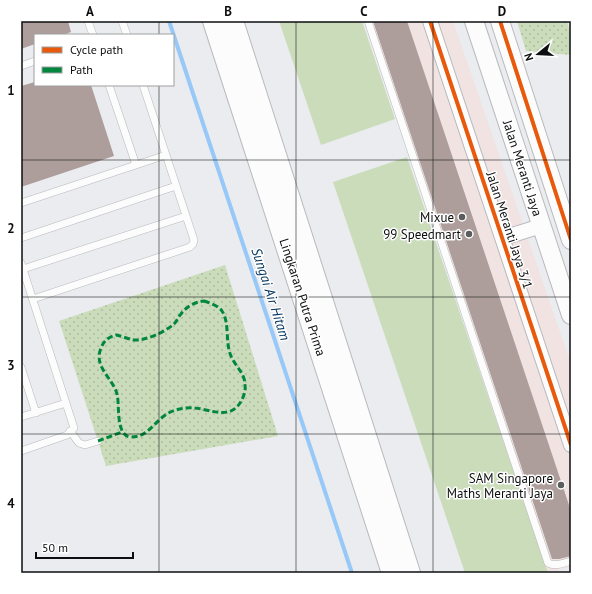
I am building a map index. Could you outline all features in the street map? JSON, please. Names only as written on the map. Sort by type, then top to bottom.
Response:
[{"type":"main road","name":"Lingkaran Putra Prima","points":[[213,21],[392,573]]},
{"type":"main road","name":"Lingkaran Putra Prima","points":[[233,21],[410,573]]},
{"type":"street","name":"Jalan Meranti Jaya 3/1","points":[[430,21],[571,445]]},
{"type":"street","name":"Jalan Meranti Jaya","points":[[474,21],[571,315]]},
{"type":"street","name":"Jalan Meranti Jaya","points":[[500,21],[571,240]]},
{"type":"street","points":[[503,238],[541,226]]},
{"type":"lane","points":[[88,21],[93,34]]},
{"type":"lane","points":[[122,21],[127,34]]},
{"type":"lane","points":[[368,21],[548,564],[555,565],[571,561]]},
{"type":"lane","points":[[21,66],[34,61]]},
{"type":"lane","points":[[109,86],[136,165]]},
{"type":"lane","points":[[33,299],[190,247],[193,244],[194,240],[143,86]]},
{"type":"lane","points":[[21,203],[166,155]]},
{"type":"lane","points":[[21,238],[176,186]]},
{"type":"lane","points":[[21,451],[67,435],[74,428],[22,266],[186,216]]},
{"type":"lane","points":[[21,367],[36,413]]},
{"type":"lane","points":[[21,417],[66,403]]},
{"type":"lane","points":[[70,431],[79,443],[85,444],[98,441]]},
{"type":"shaded area","points":[[364,21],[453,21],[571,364],[571,566],[548,573]]},
{"type":"green space","points":[[279,21],[362,21],[395,119],[321,145]]},
{"type":"green space","points":[[517,21],[567,21],[571,36],[571,55],[526,51]]},
{"type":"green space","points":[[407,157],[548,573],[465,573],[333,182]]},
{"type":"green space","points":[[225,265],[278,436],[106,466],[59,321]]},
{"type":"building","points":[[21,21],[68,21],[71,32],[66,34],[34,34],[34,44],[21,49]]},
{"type":"building","points":[[373,21],[407,21],[571,511],[571,556],[552,559]]},
{"type":"building","points":[[34,82],[34,86],[91,86],[114,156],[21,187],[21,86]]},
{"type":"waterway","name":"Sungai Air Hitam","points":[[169,21],[173,34]]},
{"type":"waterway","name":"Sungai Air Hitam","points":[[174,36],[352,573]]},
{"type":"marked path","points":[[204,301],[219,308],[222,311],[226,321],[229,351],[245,381],[244,395],[240,403],[235,409],[222,413],[193,408],[174,410],[166,414],[149,430],[141,435],[131,437],[126,435],[120,426],[118,399],[115,388],[101,367],[99,355],[102,345],[107,339],[116,335],[134,340],[144,339],[155,335],[174,324],[183,311],[194,303],[204,301]]},
{"type":"marked path","points":[[98,441],[122,432]]},
{"type":"cycle path","points":[[430,21],[571,445]]},
{"type":"cycle path","points":[[500,21],[571,240]]},
{"type":"place","name":"Mixue","points":[[462,217]]},
{"type":"place","name":"99 Speedmart","points":[[469,234]]},
{"type":"place","name":"SAM Singapore Maths Meranti Jaya","points":[[561,485]]}]
